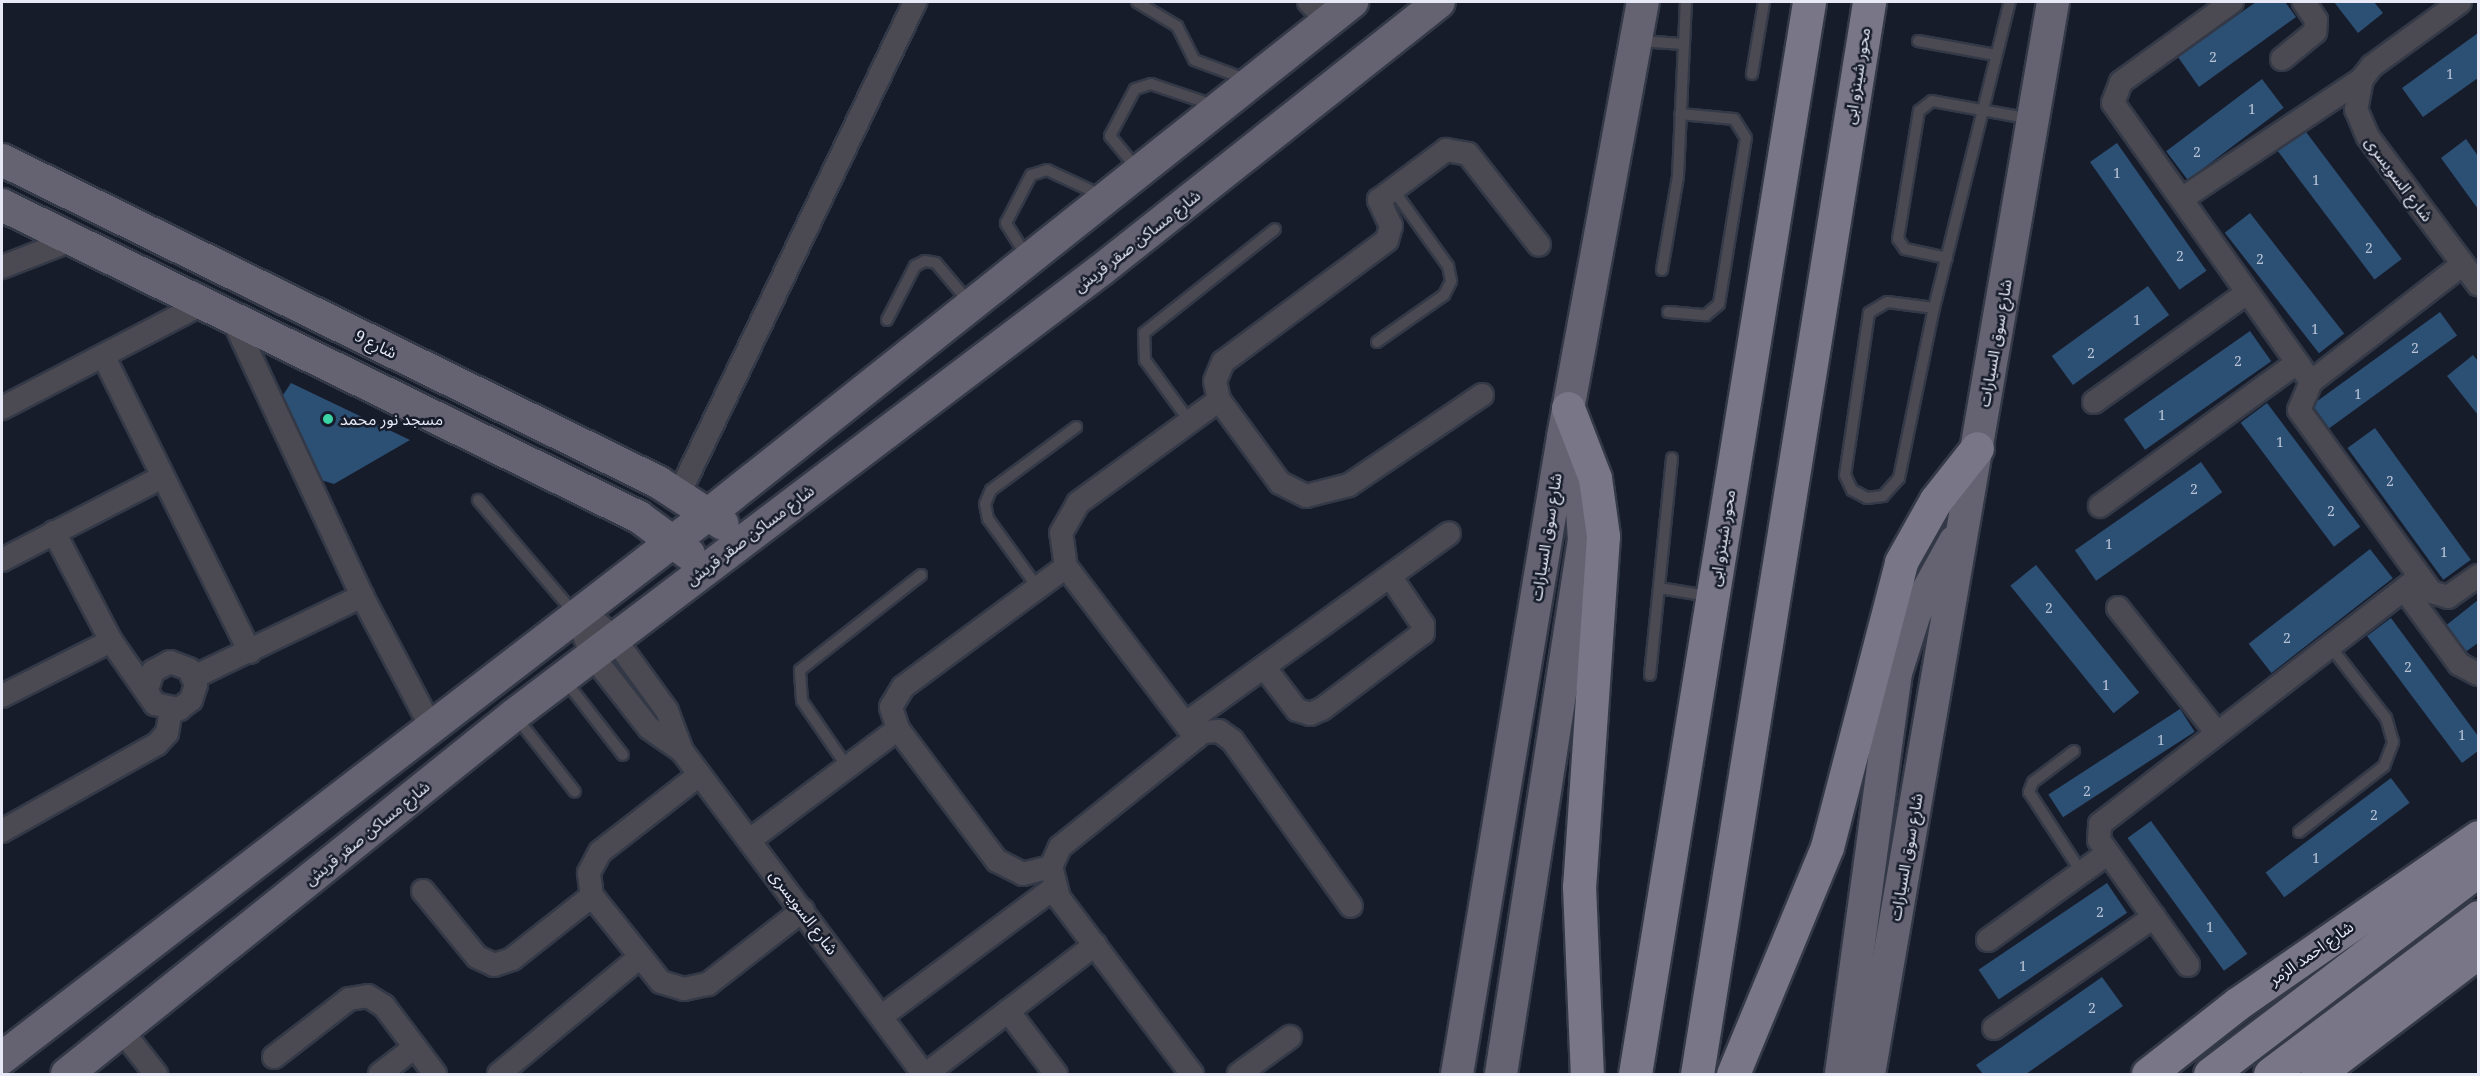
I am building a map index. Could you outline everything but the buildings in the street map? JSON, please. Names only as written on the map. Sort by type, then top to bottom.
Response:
[{"type":"main road","name":"محور شينزو ابى","points":[[1635,1074],[1809,2]]},
{"type":"main road","name":"محور شينزو ابى","points":[[1697,1074],[1869,2]]},
{"type":"main road","points":[[1565,422],[1594,478],[1603,536],[1579,886],[1587,1074]]},
{"type":"main road","points":[[1733,1074],[1836,821],[1901,562],[1936,500],[1977,448]]},
{"type":"main road","name":"شارع احمد الزمر","points":[[2148,1074],[2237,1004],[2478,837]]},
{"type":"main road","points":[[2210,1074],[2478,870]]},
{"type":"main road","points":[[2270,1074],[2478,917]]},
{"type":"main road","points":[[2328,1071],[2478,952]]},
{"type":"street","points":[[680,494],[915,2]]},
{"type":"street","points":[[2,1058],[430,725],[710,513],[1252,81],[1319,11],[1352,2]]},
{"type":"street","name":"شارع مساكن صقر قريش","points":[[67,1074],[514,715],[1101,270],[1439,2]]},
{"type":"street","name":"شارع سوق السيارات","points":[[1456,1074],[1565,422],[1639,41],[1643,2]]},
{"type":"street","name":"شارع سوق السيارات","points":[[1869,1074],[2053,2]]},
{"type":"street","points":[[2232,2],[2114,92],[2116,109],[2183,198],[2311,382]]},
{"type":"street","points":[[2282,59],[2315,32],[2316,20],[2304,2]]},
{"type":"street","points":[[2183,198],[2362,79],[2460,2]]},
{"type":"street","name":"شارع السويسرى","points":[[2362,79],[2356,109],[2360,124],[2478,284]]},
{"type":"street","points":[[1482,395],[1349,485],[1321,496],[1280,483],[1219,400],[1215,381],[1223,362],[1387,240],[1391,226],[1378,205],[1392,188],[1440,153],[1461,150],[1539,245]]},
{"type":"street","name":"شارع 9","points":[[2,160],[680,494],[710,513],[742,540]]},
{"type":"street","points":[[5,209],[204,303],[639,517],[674,540],[704,569]]},
{"type":"street","points":[[144,275],[163,239]]},
{"type":"street","points":[[2,267],[72,240]]},
{"type":"street","points":[[2463,264],[2311,382],[2300,399],[2302,420],[2412,583],[2459,664],[2478,674]]},
{"type":"street","points":[[2094,402],[2247,293]]},
{"type":"street","points":[[2,408],[204,303]]},
{"type":"street","points":[[232,317],[362,596],[430,725]]},
{"type":"street","points":[[104,357],[250,652]]},
{"type":"street","points":[[2100,506],[2297,363]]},
{"type":"street","points":[[1191,730],[1066,567],[1061,533],[1078,503],[1219,400]]},
{"type":"street","points":[[1501,1074],[1584,540],[1582,490],[1565,422]]},
{"type":"street","points":[[2,560],[162,477]]},
{"type":"street","points":[[1840,1074],[1896,673],[1929,584],[1964,530]]},
{"type":"street","points":[[54,532],[111,641],[147,690],[155,705],[171,710],[191,700],[194,677]]},
{"type":"street","points":[[882,1016],[1052,878],[1060,848],[1264,667],[1449,533]]},
{"type":"street","points":[[1066,567],[903,687],[891,707],[898,729],[997,861],[1023,874],[1052,878],[1095,945],[1192,1074]]},
{"type":"street","points":[[1264,667],[1297,710],[1310,714],[1322,709],[1423,633],[1423,625],[1390,576]]},
{"type":"street","points":[[2412,583],[2442,597],[2478,576]]},
{"type":"street","points":[[2188,965],[2097,836],[2100,824],[2412,583]]},
{"type":"street","points":[[194,677],[250,652],[362,596]]},
{"type":"street","points":[[2118,608],[2217,733]]},
{"type":"street","name":"شارع السويسرى","points":[[576,616],[603,647],[649,728],[682,751],[925,1074]]},
{"type":"street","points":[[2,696],[111,641]]},
{"type":"street","points":[[147,690],[153,671],[170,662],[194,677]]},
{"type":"street","points":[[2,831],[157,744],[167,733],[171,710]]},
{"type":"street","points":[[750,840],[898,729]]},
{"type":"street","points":[[1191,730],[1211,730],[1227,734],[1351,906]]},
{"type":"street","points":[[699,775],[600,852],[589,873],[592,896],[661,982],[696,988],[803,910]]},
{"type":"street","points":[[1988,940],[2108,853]]},
{"type":"street","points":[[423,891],[477,957],[494,965],[512,959],[592,896]]},
{"type":"street","points":[[1994,1028],[2154,917]]},
{"type":"street","points":[[925,1074],[1095,945]]},
{"type":"street","points":[[499,1074],[640,957]]},
{"type":"street","points":[[274,1057],[358,996],[384,1006],[435,1074]]},
{"type":"street","points":[[1008,1011],[1056,1074]]},
{"type":"street","points":[[122,1031],[156,1074]]},
{"type":"street","points":[[1239,1074],[1290,1037]]},
{"type":"street","points":[[381,1074],[415,1047]]},
{"type":"lane","points":[[1137,2],[1177,26],[1194,60],[1252,81]]},
{"type":"lane","points":[[1662,270],[1674,213],[1686,2]]},
{"type":"lane","points":[[1752,74],[1764,2]]},
{"type":"lane","points":[[1934,308],[1887,302],[1869,313],[1845,475],[1852,490],[1867,498],[1883,496],[1899,478],[1934,308],[2010,2]]},
{"type":"lane","points":[[1639,41],[1683,44]]},
{"type":"lane","points":[[1918,41],[1996,55]]},
{"type":"lane","points":[[1139,171],[1110,136],[1135,89],[1151,84],[1219,107]]},
{"type":"lane","points":[[1947,258],[1905,249],[1898,239],[1919,111],[1932,101],[2033,120]]},
{"type":"lane","points":[[1668,312],[1706,315],[1719,304],[1746,138],[1734,119],[1680,114]]},
{"type":"lane","points":[[1028,259],[1006,223],[1031,176],[1047,170],[1106,197]]},
{"type":"lane","points":[[1377,342],[1444,295],[1451,281],[1448,266],[1392,188]]},
{"type":"lane","points":[[1190,422],[1145,360],[1144,333],[1275,229]]},
{"type":"lane","points":[[887,320],[915,266],[925,261],[936,263],[972,304]]},
{"type":"lane","points":[[1038,588],[988,519],[985,504],[991,490],[1077,427]]},
{"type":"lane","points":[[1650,675],[1672,458]]},
{"type":"lane","points":[[478,500],[576,616]]},
{"type":"lane","points":[[848,768],[802,701],[800,670],[921,575]]},
{"type":"lane","points":[[1659,588],[1712,597]]},
{"type":"lane","points":[[2299,832],[2384,766],[2393,742],[2386,718],[2330,646]]},
{"type":"lane","points":[[563,677],[623,755]]},
{"type":"lane","points":[[514,715],[574,792]]},
{"type":"lane","points":[[2074,751],[2033,782],[2029,792],[2082,873]]},
{"type":"place","name":"مسجد نور محمد","points":[[328,419]]}]
